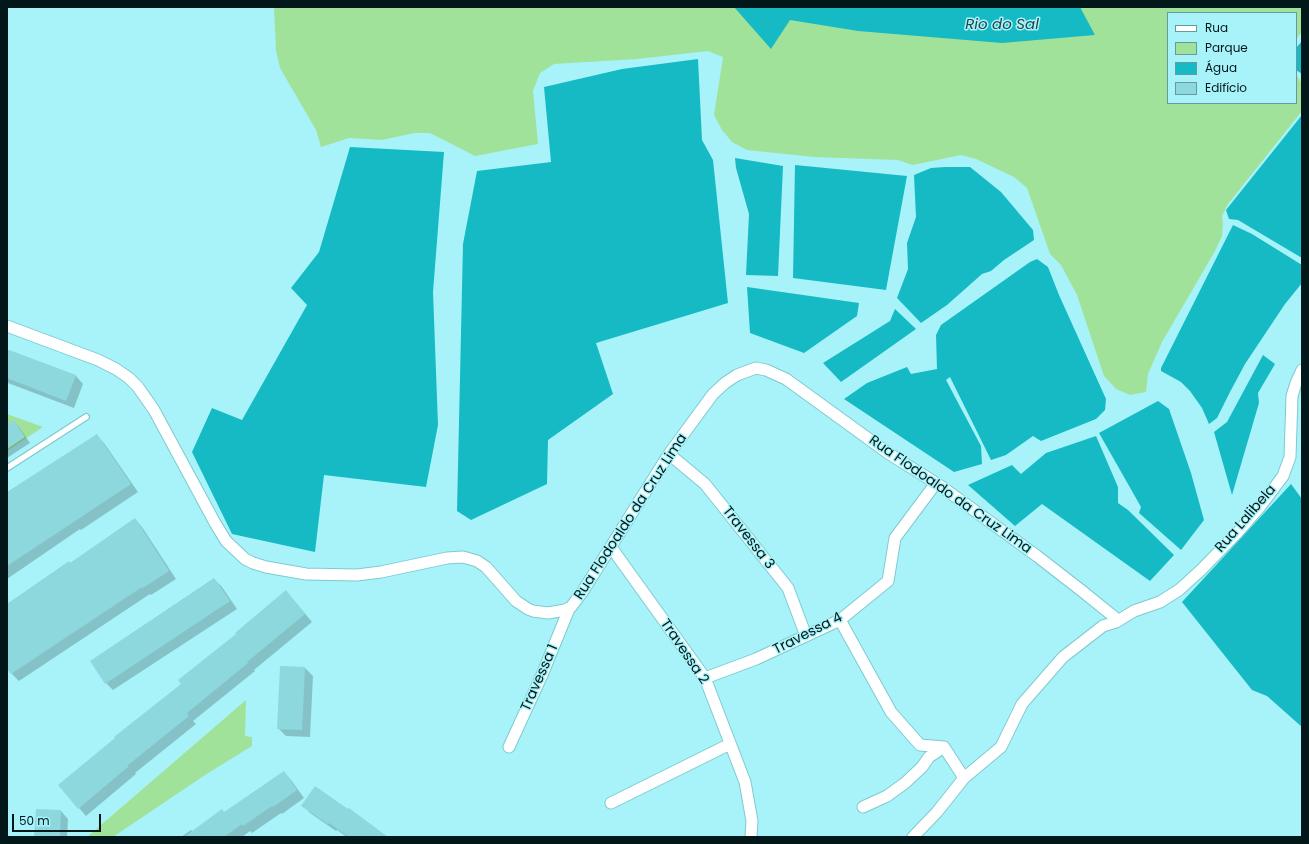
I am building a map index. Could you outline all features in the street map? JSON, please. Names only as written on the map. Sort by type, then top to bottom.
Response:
[{"type":"street","name":"Rua Flodoaldo da Cruz Lima","points":[[7,326],[98,360],[116,369],[129,378],[138,387],[154,410],[223,537],[244,559],[266,567],[306,574],[357,575],[381,572],[447,558],[463,557],[477,561],[486,567],[516,601],[533,612],[548,614],[569,609],[583,591],[669,454],[706,404],[720,388],[737,375],[756,368],[766,370],[786,379],[888,453],[936,483],[1037,556],[1118,620]]},
{"type":"street","name":"Rua Lalibela","points":[[913,837],[937,812],[964,778],[1002,747],[1022,704],[1063,657],[1103,626],[1134,611],[1160,602],[1179,590],[1238,532],[1283,476],[1290,457],[1292,396],[1302,370]]},
{"type":"street","name":"Travessa 3","points":[[669,454],[705,484],[788,588],[806,636]]},
{"type":"street","name":"Travessa 4","points":[[705,678],[756,659],[840,620],[888,582],[896,538],[936,483]]},
{"type":"street","name":"Travessa 2","points":[[611,547],[705,678],[744,782],[752,821],[751,837]]},
{"type":"street","name":"Travessa 1","points":[[509,747],[551,655],[569,609]]},
{"type":"street","points":[[840,620],[891,712],[920,745],[944,747]]},
{"type":"street","points":[[612,803],[730,744]]},
{"type":"street","points":[[944,747],[964,778]]},
{"type":"street","points":[[863,807],[887,796],[905,783],[922,767],[929,757],[944,747]]},
{"type":"lane","points":[[7,468],[86,417]]},
{"type":"green space","points":[[274,7],[1302,7],[1302,32],[1297,38],[1297,12],[1167,12],[1167,104],[1297,104],[1297,76],[1302,84],[1302,111],[1228,204],[1222,216],[1222,236],[1215,251],[1162,342],[1148,374],[1146,392],[1130,395],[1116,389],[1104,376],[1077,295],[1061,265],[1050,254],[1027,188],[1014,177],[976,159],[961,155],[913,165],[898,160],[814,157],[747,150],[732,142],[722,130],[714,115],[723,57],[708,51],[637,59],[554,64],[540,73],[533,91],[538,144],[475,156],[430,133],[414,133],[382,140],[349,138],[321,147],[316,130],[280,68],[276,51]]},
{"type":"green space","points":[[7,414],[43,427],[7,451]]},
{"type":"green space","points":[[246,700],[245,736],[252,737],[252,746],[205,775],[113,837],[87,837]]},
{"type":"water","name":"Rio do Sal","points":[[734,7],[1080,7],[1095,35],[1002,43],[858,31],[790,20],[771,49]]},
{"type":"water","points":[[1302,41],[1302,74],[1297,71],[1297,47]]},
{"type":"water","points":[[698,59],[702,140],[713,160],[728,303],[596,343],[613,394],[548,440],[547,484],[471,520],[457,511],[463,244],[477,171],[551,162],[544,87],[622,69]]},
{"type":"water","points":[[1302,115],[1302,258],[1238,220],[1229,219],[1226,210]]},
{"type":"water","points":[[350,147],[444,152],[433,292],[438,425],[426,487],[324,475],[315,552],[232,534],[192,452],[212,408],[242,420],[307,305],[291,288],[319,252]]},
{"type":"water","points":[[735,158],[783,166],[778,276],[746,275],[749,214],[736,168]]},
{"type":"water","points":[[795,165],[907,176],[886,290],[793,278]]},
{"type":"water","points":[[970,167],[1001,192],[1033,230],[1034,240],[1004,260],[991,271],[982,274],[947,305],[921,323],[897,298],[908,269],[907,243],[916,217],[914,175],[931,168]]},
{"type":"water","points":[[1233,225],[1252,234],[1302,265],[1302,283],[1285,304],[1245,364],[1217,418],[1209,424],[1202,408],[1190,391],[1181,382],[1161,371],[1161,368]]},
{"type":"water","points":[[1037,259],[1048,267],[1106,399],[1105,410],[1096,419],[1041,441],[1033,436],[1006,455],[991,460],[950,377],[946,380],[981,446],[982,464],[954,472],[844,399],[867,383],[907,367],[911,374],[937,369],[936,335],[941,325],[1030,262]]},
{"type":"water","points":[[747,287],[859,303],[857,316],[804,353],[750,333]]},
{"type":"water","points":[[895,309],[916,329],[841,382],[823,363],[890,321]]},
{"type":"water","points":[[1263,355],[1275,364],[1258,393],[1259,403],[1232,495],[1214,432],[1227,422]]},
{"type":"water","points":[[1158,401],[1169,409],[1191,473],[1204,520],[1181,550],[1139,513],[1141,507],[1099,433]]},
{"type":"water","points":[[1096,436],[1118,487],[1118,503],[1128,510],[1174,555],[1150,581],[1042,504],[1015,526],[968,485],[1012,465],[1021,474],[1046,453]]},
{"type":"water","points":[[1291,484],[1302,499],[1302,727],[1267,696],[1252,690],[1182,602]]},
{"type":"building","points":[[9,350],[76,375],[66,401],[7,378],[7,356]]},
{"type":"building","points":[[14,420],[25,437],[7,449],[7,425]]},
{"type":"building","points":[[97,434],[131,484],[7,566],[7,492]]},
{"type":"building","points":[[135,518],[169,571],[143,588],[142,587],[11,674],[7,669],[7,604]]},
{"type":"building","points":[[214,578],[230,601],[105,684],[90,661]]},
{"type":"building","points":[[286,590],[305,614],[187,713],[189,716],[128,765],[129,766],[78,809],[58,785],[115,738],[114,737],[181,684],[178,680],[236,634],[235,633]]},
{"type":"building","points":[[280,666],[305,667],[302,730],[277,729]]},
{"type":"building","points":[[284,771],[297,790],[273,807],[272,806],[243,826],[242,824],[224,837],[184,837],[222,809],[224,812]]},
{"type":"building","points":[[315,786],[348,809],[349,808],[388,837],[349,837],[301,806]]},
{"type":"building","points":[[36,809],[61,810],[60,837],[34,837]]}]
